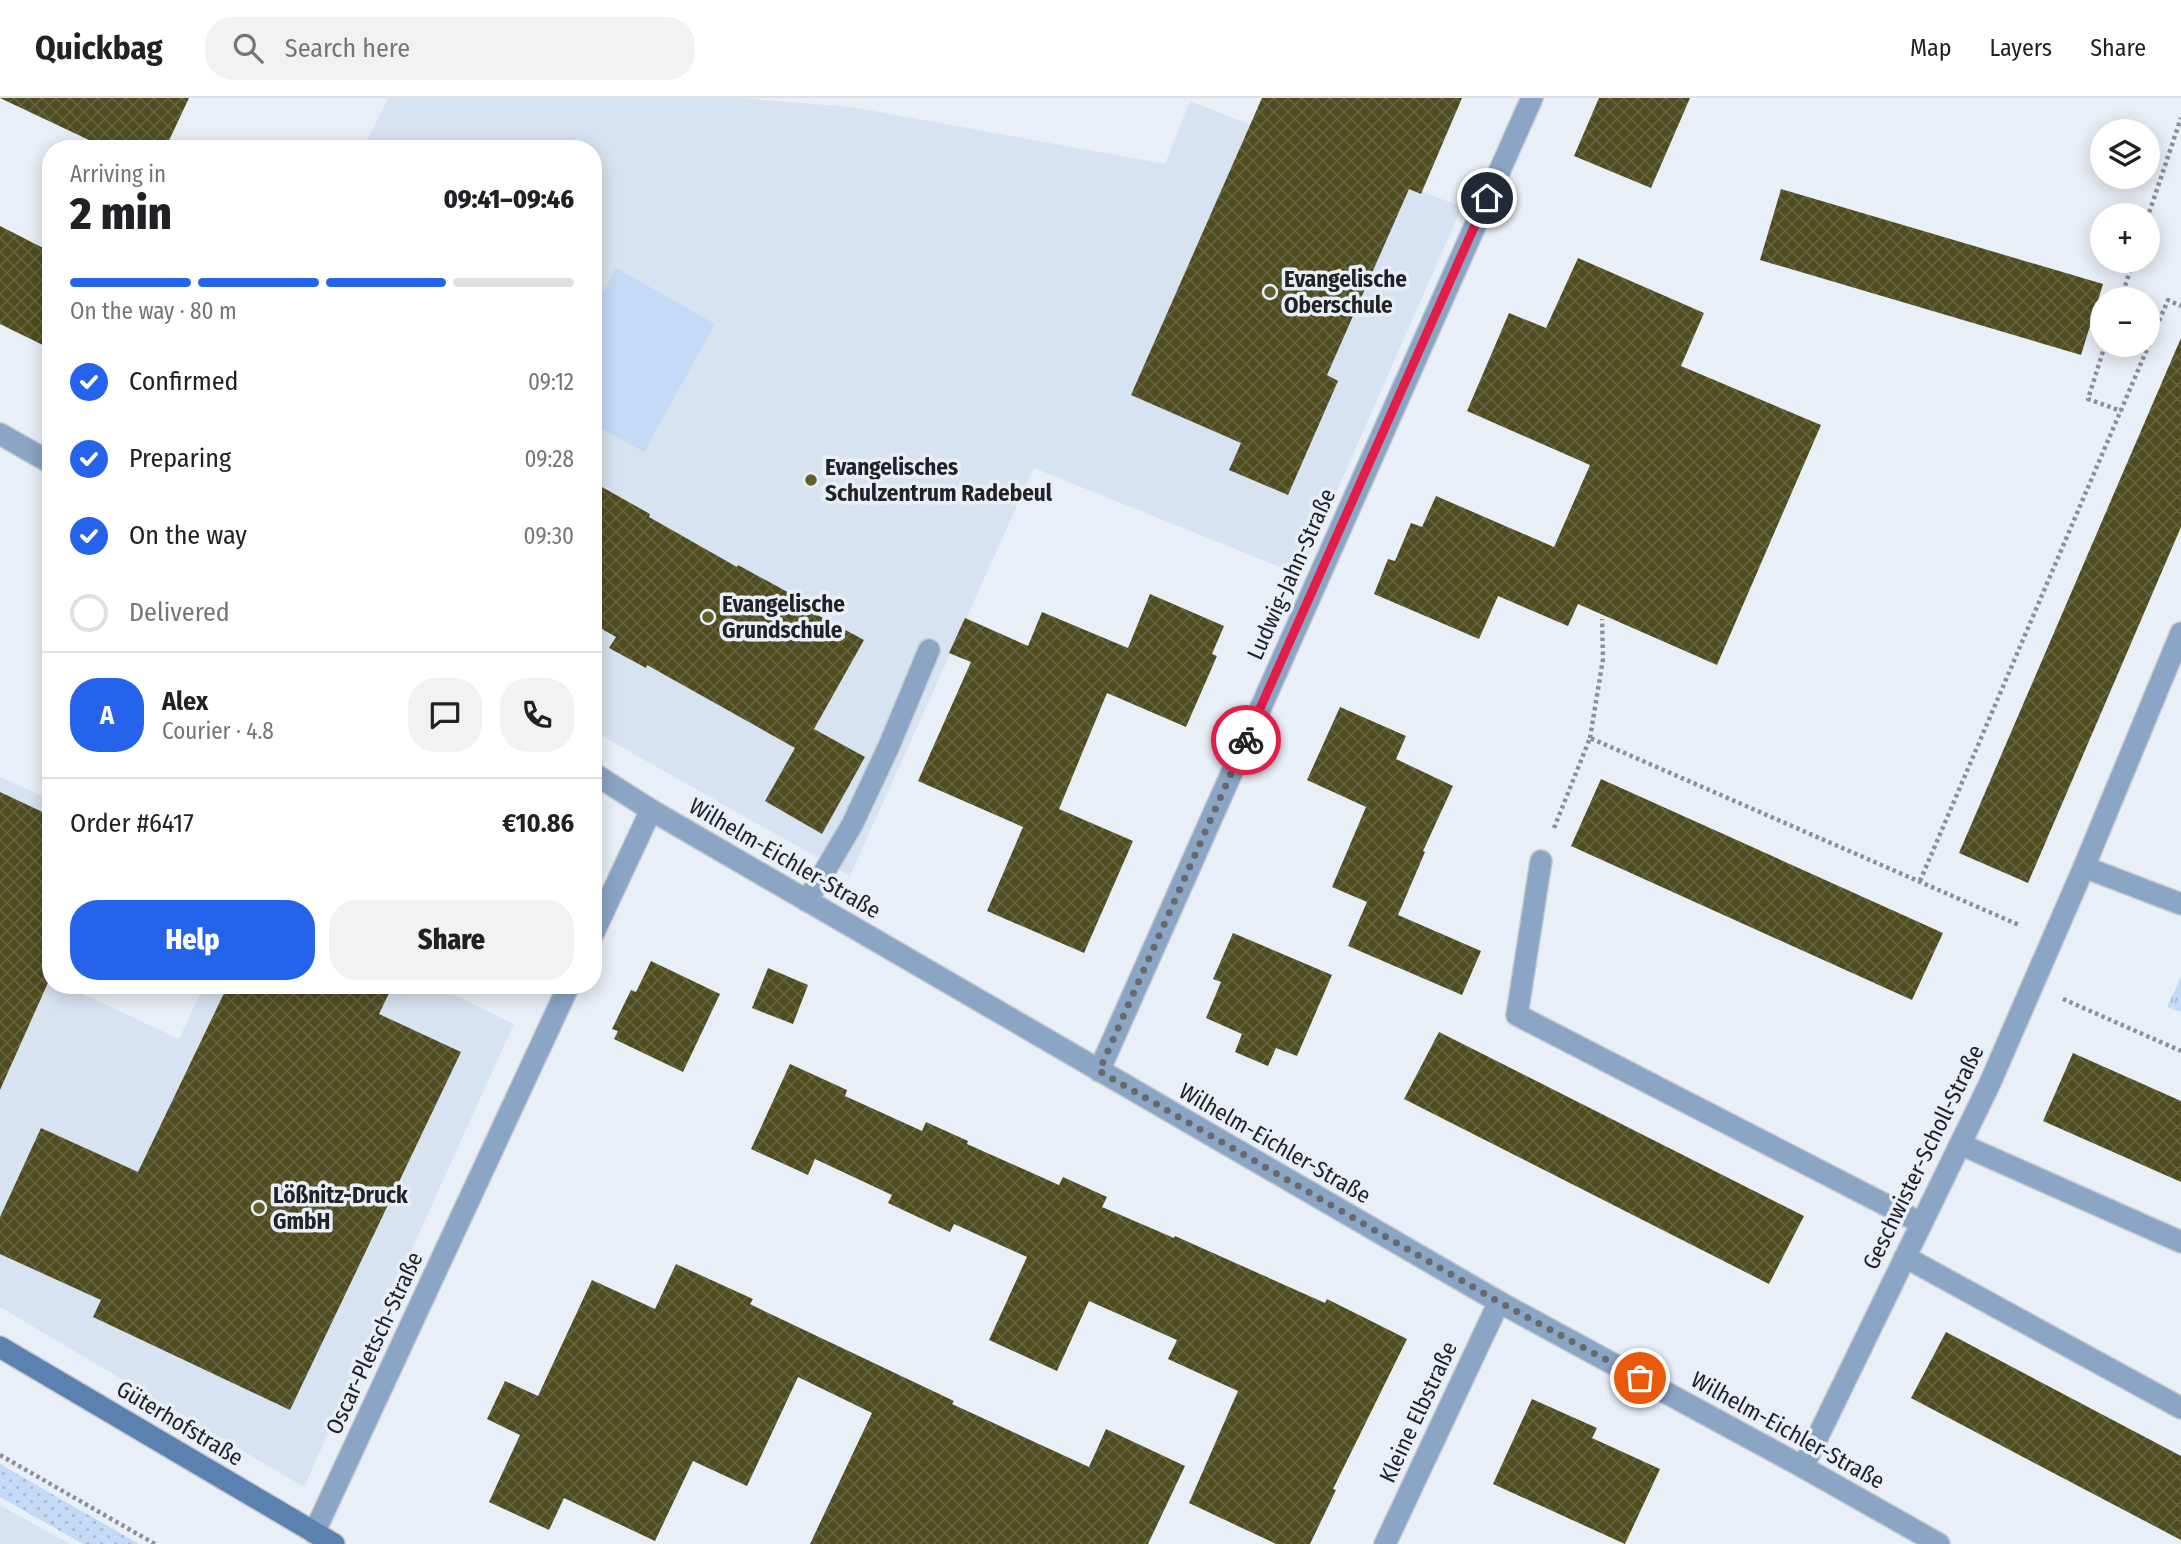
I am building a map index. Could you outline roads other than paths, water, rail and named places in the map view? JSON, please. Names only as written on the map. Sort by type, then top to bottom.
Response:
[{"type":"street","name":"Ludwig-Jahn-Straße","points":[[1099,1071],[1532,98]]},
{"type":"street","points":[[0,434],[42,458]]},
{"type":"street","name":"Geschwister-Scholl-Straße","points":[[1803,1467],[1990,1083],[2084,867],[2181,633]]},
{"type":"street","points":[[807,901],[852,825],[929,650]]},
{"type":"street","name":"Wilhelm-Eichler-Straße","points":[[602,779],[651,810],[1499,1302],[1939,1544]]},
{"type":"street","points":[[602,915],[651,810]]},
{"type":"street","points":[[1541,861],[1517,1015],[1921,1223]]},
{"type":"street","points":[[2084,867],[2181,904]]},
{"type":"street","name":"Oscar-Pletsch-Straße","points":[[314,1533],[565,994]]},
{"type":"street","points":[[1960,1143],[2181,1242]]},
{"type":"street","points":[[1905,1257],[2181,1408]]},
{"type":"street","name":"Kleine Elbstraße","points":[[1385,1544],[1499,1302]]},
{"type":"street","name":"Güterhofstraße","points":[[0,1348],[334,1544]]},
{"type":"place","name":"Evangelische Oberschule","points":[[1270,292]]},
{"type":"place","name":"Evangelisches Schulzentrum Radebeul","points":[[811,480]]},
{"type":"place","name":"Evangelische Grundschule","points":[[708,617]]},
{"type":"place","name":"Lößnitz-Druck GmbH","points":[[259,1208]]}]
